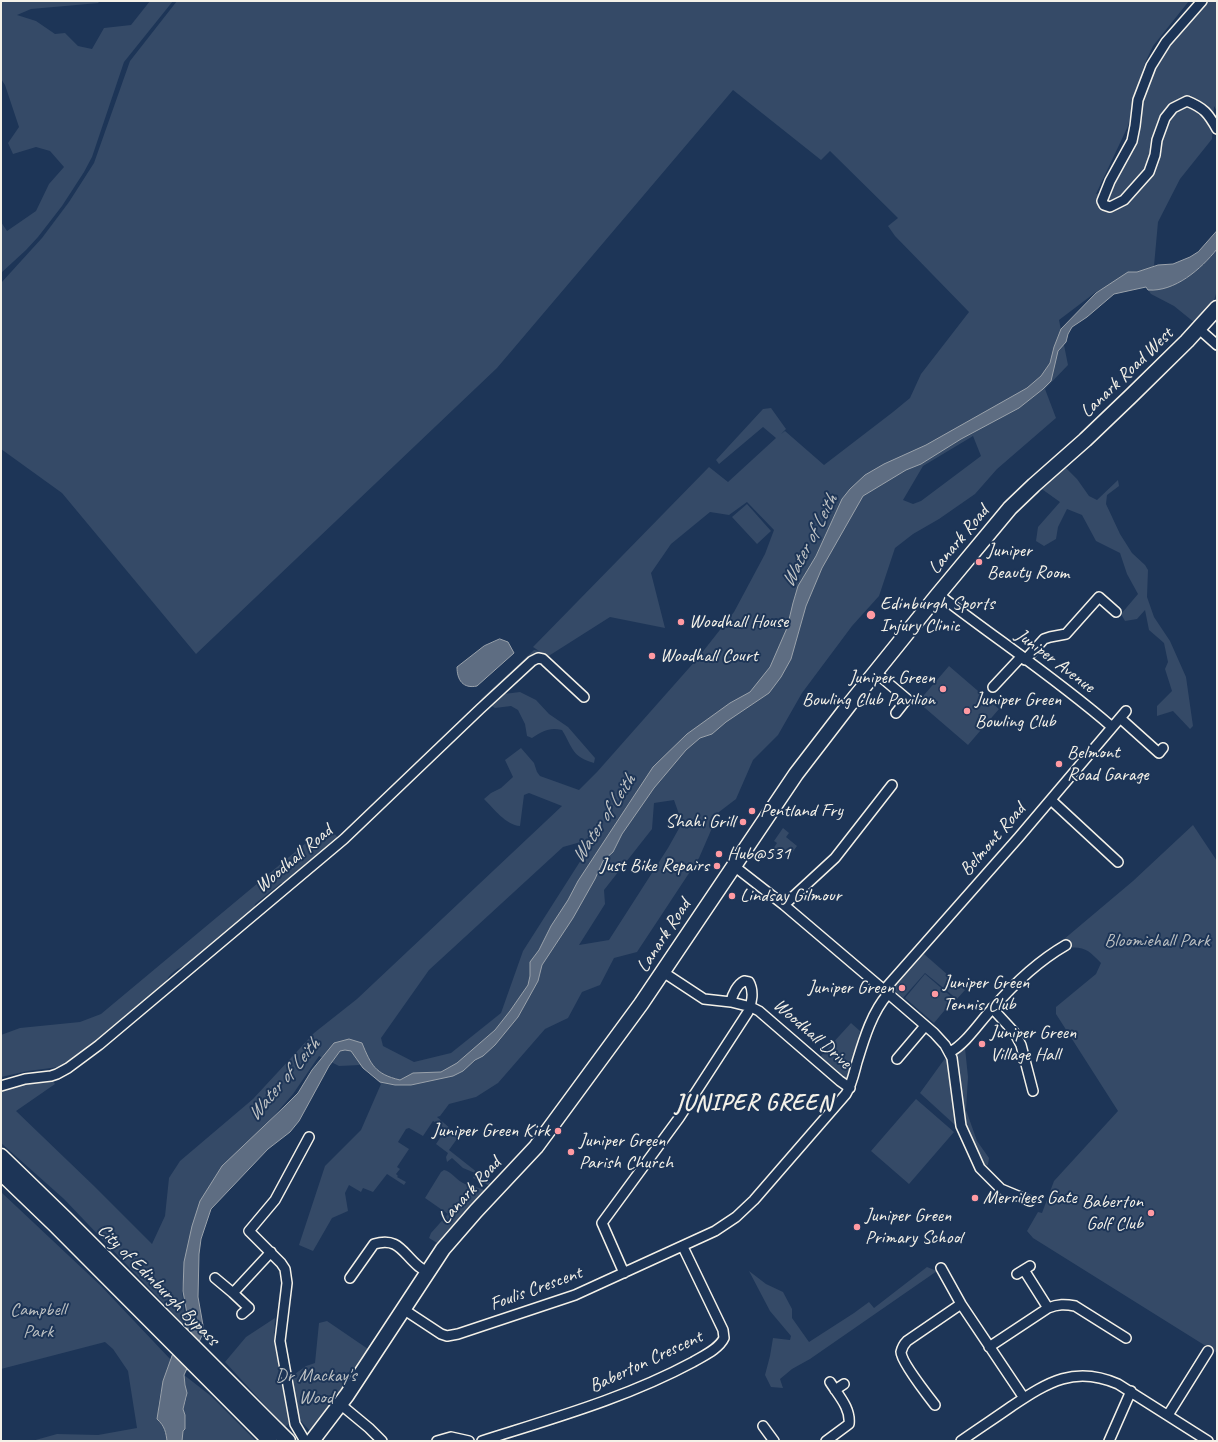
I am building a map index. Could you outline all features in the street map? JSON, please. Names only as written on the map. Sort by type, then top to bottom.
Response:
[{"type":"main road","name":"Lanark Road West","points":[[1060,462],[1131,396],[1199,329],[1217,308]]},
{"type":"main road","name":"Lanark Road","points":[[311,1439],[340,1404],[428,1272],[462,1225],[536,1147],[641,1004],[796,774],[875,672],[1010,508],[1060,462]]},
{"type":"main road","name":"City of Edinburgh Bypass","points":[[1,1156],[127,1288],[262,1425],[288,1441]]},
{"type":"main road","name":"City of Edinburgh Bypass","points":[[1,1173],[127,1288]]},
{"type":"main road","name":"City of Edinburgh Bypass","points":[[262,1425],[270,1441]]},
{"type":"street","points":[[1202,1],[1166,42],[1150,66],[1138,100],[1136,126],[1132,141],[1110,181],[1102,201],[1104,205],[1110,207],[1124,200],[1148,172],[1154,155],[1156,140],[1165,118],[1174,108],[1187,101],[1200,106],[1211,118],[1217,129]]},
{"type":"street","points":[[1199,329],[1217,345]]},
{"type":"street","name":"Juniper Avenue","points":[[938,594],[1060,684],[1112,727]]},
{"type":"street","points":[[993,687],[1044,639],[1066,634],[1100,597],[1116,612]]},
{"type":"street","name":"Woodhall Road","points":[[1,1086],[25,1078],[51,1076],[57,1074],[68,1068],[99,1045],[344,839],[532,661],[538,658],[543,659],[584,697]]},
{"type":"street","points":[[875,672],[907,699],[896,713]]},
{"type":"street","name":"Belmont Road","points":[[850,1088],[865,1037],[886,992],[1126,711]]},
{"type":"street","points":[[1120,718],[1159,753],[1163,748]]},
{"type":"street","points":[[784,905],[836,858],[892,785]]},
{"type":"street","points":[[1051,800],[1118,862]]},
{"type":"street","points":[[734,866],[784,905],[942,1041],[950,1052],[952,1058],[961,1126],[980,1168],[1001,1189],[1030,1201]]},
{"type":"street","points":[[950,1052],[960,1046],[992,1008],[1048,955],[1066,945]]},
{"type":"street","name":"Woodhall Drive","points":[[663,972],[704,999],[730,1002],[751,1007],[759,1011],[850,1088]]},
{"type":"street","name":"Woodhall Drive","points":[[730,1002],[740,983],[747,981],[751,986],[751,1007]]},
{"type":"street","points":[[624,1273],[603,1226],[604,1220],[679,1118],[751,1007]]},
{"type":"street","points":[[992,1008],[1014,1032],[1021,1045],[1033,1091]]},
{"type":"street","points":[[896,1059],[925,1026]]},
{"type":"street","name":"Foulis Crescent","points":[[403,1309],[441,1334],[452,1336],[561,1300],[683,1247],[715,1231],[745,1209],[850,1088]]},
{"type":"street","points":[[309,1136],[275,1200],[249,1231],[271,1252],[285,1269],[286,1295],[280,1341],[295,1424],[311,1439]]},
{"type":"street","points":[[350,1278],[374,1244],[380,1242],[395,1244],[406,1252],[418,1266],[428,1272]]},
{"type":"street","name":"Baberton Crescent","points":[[482,1441],[621,1396],[679,1369],[720,1346],[724,1338],[723,1330],[683,1247]]},
{"type":"street","points":[[232,1293],[271,1252]]},
{"type":"street","points":[[365,1257],[372,1263]]},
{"type":"street","points":[[941,1268],[961,1304],[989,1348],[1024,1398]]},
{"type":"street","points":[[1024,1270],[1048,1308]]},
{"type":"street","points":[[215,1278],[249,1308],[242,1314]]},
{"type":"street","points":[[935,1405],[905,1362],[901,1353],[903,1346],[907,1341],[961,1304]]},
{"type":"street","points":[[989,1348],[1048,1308],[1058,1304],[1075,1306],[1120,1330],[1126,1338]]},
{"type":"street","points":[[1168,1415],[1207,1357]]},
{"type":"street","points":[[961,1441],[1024,1398],[1052,1381],[1066,1377],[1079,1376],[1102,1378],[1118,1384],[1208,1441]]},
{"type":"street","points":[[826,1441],[849,1424],[849,1410],[832,1386],[844,1384]]},
{"type":"street","points":[[1109,1441],[1131,1391]]},
{"type":"street","points":[[340,1404],[382,1441]]},
{"type":"street","points":[[761,1440],[771,1437],[763,1426]]},
{"type":"street","points":[[437,1441],[451,1437],[469,1441]]},
{"type":"green space","points":[[1,1],[97,1],[99,3],[31,9],[17,15],[36,21],[55,34],[65,33],[78,46],[92,49],[104,28],[131,25],[150,1],[173,1],[124,62],[92,157],[84,172],[62,206],[38,237],[1,273],[1,222],[7,231],[36,211],[49,184],[64,167],[50,151],[36,147],[13,154],[8,143],[19,127],[5,85],[1,79]]},
{"type":"green space","points":[[177,1],[1189,1],[1153,46],[1145,63],[1128,126],[1096,194],[1107,192],[1130,147],[1144,89],[1163,50],[1205,1],[1217,1],[1217,111],[1214,106],[1212,139],[1180,179],[1158,222],[1154,266],[1096,292],[1059,320],[1068,365],[1045,389],[1056,418],[997,469],[975,494],[939,519],[913,534],[895,548],[879,596],[852,626],[802,693],[778,735],[753,760],[736,799],[719,812],[699,858],[637,952],[614,958],[600,985],[582,992],[568,1018],[545,1029],[498,1083],[476,1097],[449,1104],[440,1116],[437,1117],[459,1136],[449,1150],[492,1184],[490,1186],[473,1178],[475,1173],[463,1168],[452,1158],[447,1162],[446,1157],[448,1153],[436,1144],[446,1129],[433,1121],[423,1136],[409,1128],[406,1129],[398,1142],[409,1149],[397,1167],[400,1169],[396,1174],[398,1176],[397,1177],[406,1182],[404,1185],[387,1174],[373,1192],[363,1188],[361,1192],[349,1185],[345,1193],[348,1211],[332,1218],[313,1251],[299,1245],[325,1166],[361,1130],[381,1084],[360,1065],[339,1066],[319,1056],[293,1094],[243,1151],[189,1243],[182,1290],[186,1327],[64,1199],[1,1143],[1,1092],[20,1085],[53,1081],[55,1084],[16,1111],[152,1244],[165,1216],[169,1178],[180,1161],[253,1099],[314,1033],[357,999],[562,806],[529,793],[524,795],[520,826],[505,820],[484,799],[491,793],[501,788],[513,777],[505,760],[521,748],[534,763],[540,776],[579,790],[597,772],[697,659],[734,612],[765,554],[774,530],[747,502],[729,515],[710,512],[671,544],[651,573],[665,628],[610,617],[547,657],[540,653],[539,664],[518,674],[504,694],[520,692],[536,700],[549,714],[568,727],[595,758],[594,763],[577,755],[562,730],[546,730],[532,738],[527,736],[525,724],[518,710],[511,706],[495,708],[481,699],[534,650],[539,651],[533,647],[709,467],[728,482],[776,438],[763,427],[719,464],[716,460],[763,409],[771,408],[786,429],[781,434],[785,431],[824,465],[910,398],[921,374],[969,312],[895,236],[888,226],[898,218],[830,151],[821,160],[733,90],[497,368],[196,654],[62,493],[1,449],[1,283],[42,238],[69,202],[94,163],[130,61]],"holes":[[[973,436],[981,456],[921,501],[913,504],[903,500],[923,466]],[[674,800],[682,823],[668,848],[609,940],[579,945],[605,904],[604,890],[652,829],[654,803]],[[595,838],[523,951],[501,1013],[451,1053],[414,1062],[383,1046],[381,1038],[429,970],[563,847]]]},
{"type":"green space","points":[[1217,249],[1217,290],[1213,305],[1195,323],[1174,306],[1151,294],[1148,290],[1158,290],[1168,287],[1187,278]]},
{"type":"green space","points":[[1065,467],[1077,479],[1089,496],[1097,500],[1118,480],[1119,486],[1107,495],[1106,504],[1120,534],[1132,553],[1145,565],[1148,570],[1147,597],[1154,617],[1170,641],[1186,677],[1193,726],[1190,729],[1173,711],[1157,716],[1157,706],[1172,691],[1165,669],[1168,662],[1164,643],[1149,630],[1145,610],[1137,619],[1125,621],[1121,614],[1138,594],[1127,574],[1120,553],[1096,541],[1082,515],[1067,509],[1058,527],[1056,539],[1044,546],[1036,541],[1038,527],[1060,502],[1039,487]]},
{"type":"green space","points":[[747,504],[771,531],[757,544],[732,517]]},
{"type":"green space","points":[[949,666],[999,709],[968,745],[918,702]]},
{"type":"green space","name":"Bloomiehall Park","points":[[1193,825],[1217,861],[1217,1353],[1033,1238],[1027,1231],[1038,1212],[1042,1213],[1054,1181],[1118,1111],[1056,1014],[1056,1007],[1096,974],[1101,963],[1086,950],[1067,948],[1063,940],[1133,881]]},
{"type":"green space","points":[[783,828],[789,833],[786,837],[797,846],[789,857],[785,854],[781,860],[771,852],[777,843],[774,841]]},
{"type":"green space","points":[[334,833],[338,838],[287,883],[281,883],[255,904],[254,910],[188,965],[175,971],[165,983],[95,1044],[66,1066],[28,1071],[1,1077],[1,1035],[20,1028],[80,1022],[101,1014],[307,842],[325,839]]},
{"type":"green space","points":[[924,954],[965,990],[957,999],[925,973],[903,998],[893,989]]},
{"type":"green space","name":"Juniper Green Tennis Club","points":[[925,974],[954,999],[934,1023],[905,998]]},
{"type":"green space","points":[[851,1023],[860,1031],[848,1077],[845,1079],[820,1057]]},
{"type":"green space","points":[[965,1048],[968,1077],[966,1110],[977,1141],[989,1158],[988,1165],[978,1167],[955,1125],[920,1093],[946,1057]]},
{"type":"green space","points":[[916,1099],[954,1132],[909,1184],[871,1151]]},
{"type":"green space","points":[[444,1170],[449,1172],[462,1183],[481,1189],[490,1195],[442,1246],[429,1238],[431,1233],[448,1214],[425,1198],[441,1172]]},
{"type":"green space","name":"Campbell Park","points":[[1,1192],[101,1286],[171,1360],[162,1389],[158,1412],[158,1419],[164,1426],[167,1441],[32,1441],[57,1434],[98,1435],[137,1428],[128,1371],[113,1349],[105,1342],[1,1369]]},
{"type":"green space","points":[[927,1267],[937,1271],[810,1359],[792,1369],[780,1379],[783,1388],[771,1387],[765,1375],[773,1338],[790,1340],[791,1336],[770,1311],[749,1271],[766,1284],[783,1292],[792,1309],[792,1318],[809,1342],[869,1302],[874,1308]]},
{"type":"green space","points":[[275,1318],[274,1341],[289,1424],[285,1427],[225,1362],[246,1337]]},
{"type":"green space","name":"Dr Mackay's Wood","points":[[327,1321],[368,1349],[335,1401],[310,1431],[300,1420],[292,1388],[292,1376],[306,1366],[315,1363],[319,1323]]},
{"type":"green space","points":[[184,1375],[211,1396],[256,1441],[181,1441],[185,1415],[183,1409],[187,1397]]},
{"type":"shaded area","points":[[1217,231],[1217,249],[1211,257],[1187,278],[1158,290],[1148,290],[1146,287],[1114,294],[1087,317],[1072,327],[1066,342],[1058,351],[1051,381],[1019,408],[961,439],[921,464],[906,470],[863,496],[822,568],[806,606],[791,659],[781,677],[769,693],[726,722],[712,734],[700,738],[686,750],[654,788],[622,834],[613,852],[603,861],[595,879],[573,918],[542,965],[538,981],[518,1017],[495,1045],[463,1071],[453,1076],[411,1085],[395,1085],[380,1082],[363,1068],[351,1051],[340,1051],[329,1066],[299,1121],[290,1132],[268,1149],[211,1209],[201,1239],[199,1254],[198,1297],[204,1331],[184,1375],[187,1393],[183,1409],[185,1415],[185,1429],[183,1431],[182,1441],[167,1441],[166,1432],[157,1419],[163,1381],[187,1314],[183,1291],[184,1262],[192,1226],[200,1201],[222,1166],[298,1093],[312,1070],[334,1043],[349,1039],[362,1043],[371,1063],[375,1068],[385,1075],[400,1080],[413,1073],[441,1072],[457,1063],[495,1030],[528,985],[530,976],[530,962],[539,950],[551,926],[568,900],[578,881],[653,767],[687,734],[730,703],[750,692],[770,667],[787,628],[798,586],[816,556],[842,499],[850,489],[865,475],[884,464],[926,445],[1027,388],[1041,376],[1050,363],[1061,329],[1096,293],[1128,272],[1137,272],[1158,265],[1173,264],[1190,257],[1198,252]]},
{"type":"shaded area","points":[[500,639],[508,642],[514,653],[477,686],[472,687],[465,685],[458,676],[457,667],[484,646]]},
{"type":"place","name":"Juniper Beauty Room","points":[[979,562]]},
{"type":"place","name":"Edinburgh Sports Injury Clinic","points":[[871,615]]},
{"type":"place","name":"Woodhall House","points":[[681,622]]},
{"type":"place","name":"Woodhall Court","points":[[652,656]]},
{"type":"place","name":"Juniper Green Bowling Club Pavilion","points":[[943,689]]},
{"type":"place","name":"Juniper Green Bowling Club","points":[[967,711]]},
{"type":"place","name":"Belmont Road Garage","points":[[1059,764]]},
{"type":"place","name":"Pentland Fry","points":[[752,811]]},
{"type":"place","name":"Shahi Grill","points":[[743,822]]},
{"type":"place","name":"Hub@531","points":[[719,854]]},
{"type":"place","name":"Just Bike Repairs","points":[[717,866]]},
{"type":"place","name":"Lindsay Gilmour","points":[[732,896]]},
{"type":"place","name":"Juniper Green","points":[[902,988]]},
{"type":"place","name":"Juniper Green Tennis Club","points":[[935,994]]},
{"type":"place","name":"Juniper Green Village Hall","points":[[982,1044]]},
{"type":"place","name":"Juniper Green Kirk","points":[[558,1131]]},
{"type":"place","name":"Juniper Green Parish Church","points":[[571,1152]]},
{"type":"place","name":"Merrilees Gate","points":[[975,1198]]},
{"type":"place","name":"Baberton Golf Club","points":[[1151,1213]]},
{"type":"place","name":"Juniper Green Primary School","points":[[857,1227]]},
{"type":"district","name":"JUNIPER GREEN","points":[[754,1104]]},
{"type":"water label","name":"Water of Leith","points":[[810,541]]},
{"type":"water label","name":"Water of Leith","points":[[604,819]]},
{"type":"water label","name":"Water of Leith","points":[[284,1080]]}]
